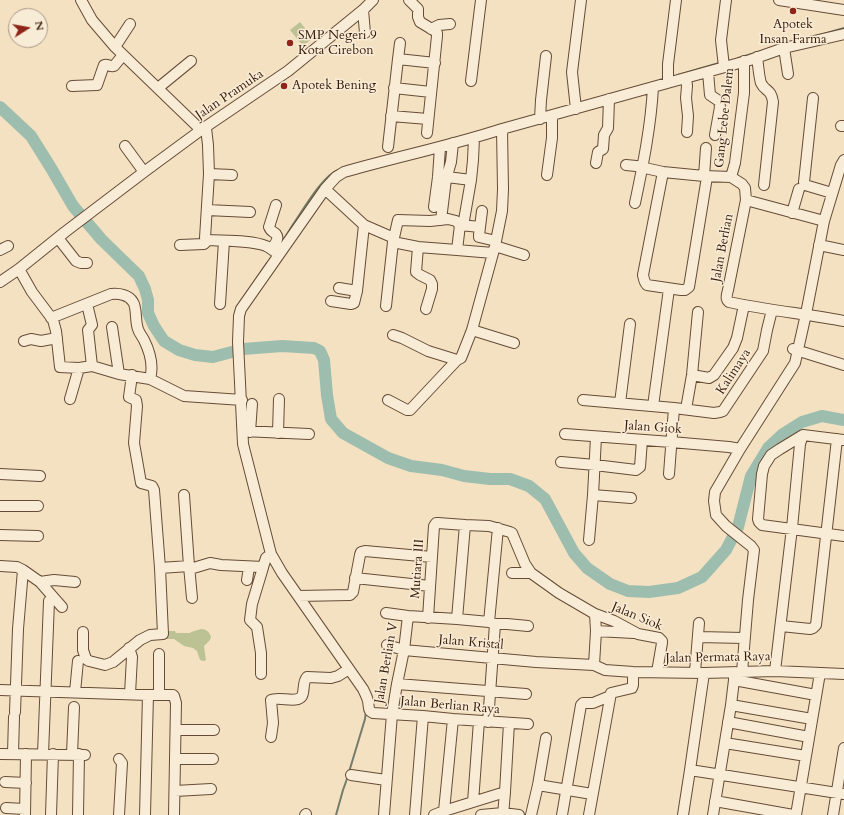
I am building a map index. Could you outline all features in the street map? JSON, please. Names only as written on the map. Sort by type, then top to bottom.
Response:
[{"type":"street","points":[[81,0],[92,20],[115,47],[204,129],[208,145],[209,174],[205,235],[207,239],[204,244],[180,245]]},
{"type":"street","name":"Jalan Pramuka","points":[[0,282],[19,269],[144,172],[288,71],[363,10],[373,0]]},
{"type":"street","points":[[409,0],[418,9],[418,17],[420,22],[437,33],[427,133]]},
{"type":"street","points":[[472,81],[481,0]]},
{"type":"street","points":[[576,109],[572,72],[581,0]]},
{"type":"street","points":[[668,82],[668,64],[676,0]]},
{"type":"street","points":[[724,67],[720,40],[726,0]]},
{"type":"street","points":[[779,0],[844,10]]},
{"type":"street","points":[[363,10],[365,33]]},
{"type":"street","points":[[115,47],[130,24]]},
{"type":"street","points":[[431,29],[439,25],[450,24]]},
{"type":"street","points":[[247,431],[239,400],[238,342],[239,316],[241,309],[275,252],[336,177],[344,172],[474,138],[668,82],[708,72],[784,48],[844,34]]},
{"type":"street","points":[[388,147],[400,43]]},
{"type":"street","points":[[784,48],[788,74]]},
{"type":"street","points":[[72,86],[97,85],[104,65],[108,64],[113,67],[123,55]]},
{"type":"street","points":[[540,119],[546,56]]},
{"type":"street","points":[[757,57],[761,82],[763,86],[771,93],[773,102],[764,185]]},
{"type":"street","points":[[398,59],[435,62]]},
{"type":"street","points":[[158,88],[191,61]]},
{"type":"street","name":"Gang Lebe Dalem","points":[[731,178],[735,162],[744,93],[744,61]]},
{"type":"street","points":[[708,72],[710,95],[720,102],[715,135]]},
{"type":"street","points":[[686,78],[688,116],[687,132]]},
{"type":"street","points":[[635,203],[643,167],[652,106],[653,87]]},
{"type":"street","points":[[394,88],[431,92]]},
{"type":"street","points":[[812,98],[804,182],[805,185],[837,191]]},
{"type":"street","points":[[596,163],[598,152],[603,149],[604,136],[608,128],[609,99]]},
{"type":"street","points":[[391,116],[428,120]]},
{"type":"street","points":[[547,175],[552,138],[552,116]]},
{"type":"street","points":[[388,400],[407,410],[412,409],[457,360],[461,358],[472,330],[495,247],[502,211],[502,130]]},
{"type":"street","points":[[457,250],[471,180],[474,138]]},
{"type":"street","points":[[441,220],[453,143]]},
{"type":"street","points":[[125,146],[144,172]]},
{"type":"street","points":[[434,207],[440,147]]},
{"type":"street","points":[[663,172],[644,275],[644,283],[647,285],[669,289],[685,290],[689,287],[706,176],[706,148]]},
{"type":"street","points":[[713,815],[728,722],[744,638],[754,550],[726,526],[716,515],[714,501],[715,492],[734,460],[738,448],[764,406],[795,363],[795,349],[824,221],[837,191],[841,165],[844,160]]},
{"type":"street","points":[[626,165],[663,172],[731,178],[742,184],[745,188],[746,200],[824,221]]},
{"type":"street","points":[[209,174],[232,175]]},
{"type":"street","points":[[447,178],[471,180]]},
{"type":"street","points":[[325,189],[364,225],[394,240],[418,247],[457,250],[495,247]]},
{"type":"street","points":[[792,213],[799,189]]},
{"type":"street","name":"Jalan Berlian","points":[[744,305],[729,302],[726,298],[746,200]]},
{"type":"street","points":[[275,252],[275,243],[277,239],[276,235],[270,230],[269,227],[276,205]]},
{"type":"street","points":[[207,210],[250,212]]},
{"type":"street","points":[[482,211],[479,237],[495,247],[524,255]]},
{"type":"street","points":[[386,306],[398,220],[430,222],[448,219],[458,222],[461,226],[480,227]]},
{"type":"street","points":[[331,301],[354,303],[357,291],[364,225]]},
{"type":"street","points":[[61,235],[76,261],[81,264],[87,263]]},
{"type":"street","points":[[207,239],[253,243],[265,246],[275,252]]},
{"type":"street","points":[[220,304],[224,241]]},
{"type":"street","points":[[819,245],[844,250]]},
{"type":"street","points":[[418,247],[416,272],[420,276],[430,280],[432,284],[426,309]]},
{"type":"street","points":[[19,269],[32,292],[51,318],[57,338],[60,367],[79,368],[92,366],[119,374],[150,379],[184,396],[239,400]]},
{"type":"street","points":[[339,288],[357,291]]},
{"type":"street","points":[[653,406],[669,289]]},
{"type":"street","points":[[51,318],[111,294],[124,295],[132,300],[135,306],[137,329],[148,348],[151,359],[152,368],[150,379]]},
{"type":"street","points":[[87,304],[92,325],[88,330],[92,366]]},
{"type":"street","points":[[692,375],[709,378],[714,375],[733,348],[737,338],[744,305],[844,321]]},
{"type":"street","name":"Kalimaya","points":[[686,409],[714,413],[723,411],[763,351],[772,310]]},
{"type":"street","points":[[583,400],[686,409],[692,375],[698,312]]},
{"type":"street","points":[[620,403],[630,324]]},
{"type":"street","points":[[112,327],[119,374]]},
{"type":"street","points":[[472,330],[514,343]]},
{"type":"street","points":[[393,335],[428,351],[457,360]]},
{"type":"street","points":[[24,341],[32,339],[41,341],[57,338]]},
{"type":"street","points":[[795,349],[844,365]]},
{"type":"street","points":[[70,399],[79,368]]},
{"type":"street","points":[[83,632],[83,650],[86,659],[105,665],[113,662],[140,640],[150,635],[162,634],[160,568],[154,490],[152,486],[141,483],[134,439],[137,406],[136,400],[129,397],[132,375]]},
{"type":"street","points":[[278,433],[279,399]]},
{"type":"street","points":[[252,404],[243,444],[271,554],[282,573],[347,670],[332,678],[307,677],[305,680],[302,697],[299,699],[294,700],[277,698],[271,700],[273,723],[271,737]]},
{"type":"street","points":[[669,474],[674,408]]},
{"type":"street","points":[[247,431],[309,434]]},
{"type":"street","name":"Jalan Giok","points":[[564,434],[738,448]]},
{"type":"street","points":[[775,671],[792,528],[800,444],[803,436]]},
{"type":"street","points":[[781,626],[810,629],[816,625],[826,533],[840,439],[803,436],[771,455],[764,466],[762,474],[759,522],[762,525],[792,528],[826,533],[844,536]]},
{"type":"street","points":[[589,540],[596,437]]},
{"type":"street","points":[[562,462],[637,469],[640,467],[642,440]]},
{"type":"street","points":[[0,474],[40,476]]},
{"type":"street","points":[[593,494],[631,498]]},
{"type":"street","points":[[184,495],[190,567],[195,586],[192,598]]},
{"type":"street","points":[[0,506],[38,506]]},
{"type":"street","name":"Mutiara III","points":[[428,618],[434,526],[436,523],[465,525]]},
{"type":"street","points":[[457,619],[465,525],[490,526],[512,533],[525,564],[531,573]]},
{"type":"street","points":[[473,802],[483,722],[490,692],[493,657],[492,623],[498,528]]},
{"type":"street","points":[[0,535],[38,536]]},
{"type":"street","points":[[298,596],[348,596],[352,594],[361,552],[432,557]]},
{"type":"street","points":[[261,674],[261,653],[257,627],[250,620],[252,604],[263,567],[266,558],[271,554]]},
{"type":"street","points":[[160,568],[190,567],[210,564],[263,567]]},
{"type":"street","points":[[0,566],[17,567],[23,570],[40,582],[62,607]]},
{"type":"street","points":[[248,580],[249,567]]},
{"type":"street","points":[[13,754],[18,629],[23,570]]},
{"type":"street","points":[[512,573],[531,573]]},
{"type":"street","name":"Jalan Siok","points":[[531,573],[559,593],[595,614],[614,621],[638,634],[659,638],[662,641],[657,672]]},
{"type":"street","points":[[355,578],[430,586]]},
{"type":"street","points":[[40,582],[54,580],[75,582]]},
{"type":"street","points":[[49,601],[46,691],[51,815]]},
{"type":"street","points":[[386,613],[528,626]]},
{"type":"street","points":[[594,665],[596,631],[595,614]]},
{"type":"street","name":"Jalan Berlian V","points":[[384,815],[392,714],[404,650],[408,616]]},
{"type":"street","points":[[682,815],[690,770],[700,672],[698,637],[699,623]]},
{"type":"street","points":[[596,631],[638,634]]},
{"type":"street","points":[[698,637],[744,638]]},
{"type":"street","name":"Jalan Kristal","points":[[387,645],[404,650],[536,662],[594,665]]},
{"type":"street","points":[[130,648],[132,657],[130,694]]},
{"type":"street","points":[[145,815],[154,695],[159,654]]},
{"type":"street","points":[[75,692],[78,660]]},
{"type":"street","name":"Jalan Permata Raya","points":[[594,665],[605,670],[634,672],[700,672],[737,675],[775,671],[844,674]]},
{"type":"street","name":"Jalan Berlian Raya","points":[[347,670],[363,689],[369,704],[368,709],[373,713],[528,724]]},
{"type":"street","points":[[562,815],[581,705],[583,703],[593,704],[610,696],[611,693],[632,688],[634,672]]},
{"type":"street","points":[[796,815],[820,673]]},
{"type":"street","points":[[737,675],[816,695]]},
{"type":"street","points":[[397,684],[526,694]]},
{"type":"street","points":[[0,690],[173,695],[175,698],[176,730],[174,815]]},
{"type":"street","points":[[589,815],[610,696]]},
{"type":"street","points":[[731,706],[812,719]]},
{"type":"street","points":[[74,707],[79,754],[78,815]]},
{"type":"street","points":[[416,815],[423,716]]},
{"type":"street","points":[[444,810],[453,719]]},
{"type":"street","points":[[728,722],[809,737]]},
{"type":"street","points":[[503,814],[509,723]]},
{"type":"street","points":[[176,730],[214,730]]},
{"type":"street","points":[[531,815],[546,738]]},
{"type":"street","points":[[725,743],[806,756]]},
{"type":"street","points":[[833,815],[840,793],[844,748]]},
{"type":"street","points":[[0,754],[79,754]]},
{"type":"street","points":[[6,808],[25,812],[26,754]]},
{"type":"street","points":[[119,759],[122,763],[119,815]]},
{"type":"street","points":[[176,759],[213,759]]},
{"type":"street","points":[[690,770],[840,793]]},
{"type":"street","points":[[351,775],[386,780]]},
{"type":"street","points":[[6,782],[26,783]]},
{"type":"street","points":[[538,785],[592,794]]},
{"type":"street","points":[[175,791],[211,789]]},
{"type":"street","points":[[434,815],[444,810],[505,792]]},
{"type":"street","points":[[715,802],[793,815]]},
{"type":"street","points":[[481,815],[519,815]]},
{"type":"green space","points":[[300,22],[313,38],[303,46],[290,30]]},
{"type":"green space","points":[[201,629],[208,631],[211,637],[204,646],[206,660],[204,661],[200,660],[197,651],[193,648],[184,646],[174,639],[166,639],[166,631],[190,633]]},
{"type":"waterway","points":[[820,35],[844,28]]},
{"type":"waterway","points":[[738,58],[762,51]]},
{"type":"waterway","points":[[678,75],[719,63]]},
{"type":"waterway","points":[[0,107],[31,136],[73,206],[101,239],[139,276],[148,300],[148,313],[154,326],[164,341],[179,350],[195,355],[213,357],[243,349],[282,346],[314,348],[320,351],[324,360],[331,419],[343,433],[388,458],[411,466],[442,470],[464,476],[490,479],[510,479],[529,486],[545,499],[574,553],[587,568],[610,584],[628,591],[649,592],[678,588],[702,577],[726,550],[738,527],[751,476],[768,448],[783,434],[802,422],[822,416],[844,420]]},
{"type":"waterway","points":[[280,245],[325,179],[338,170]]},
{"type":"waterway","points":[[239,304],[267,263]]},
{"type":"waterway","points":[[349,772],[366,711]]},
{"type":"waterway","points":[[336,815],[348,776]]},
{"type":"place","name":"Apotek Insan Farma","points":[[793,11]]},
{"type":"place","name":"SMP Negeri 9 Kota Cirebon","points":[[290,43]]},
{"type":"place","name":"Apotek Bening","points":[[284,86]]}]
